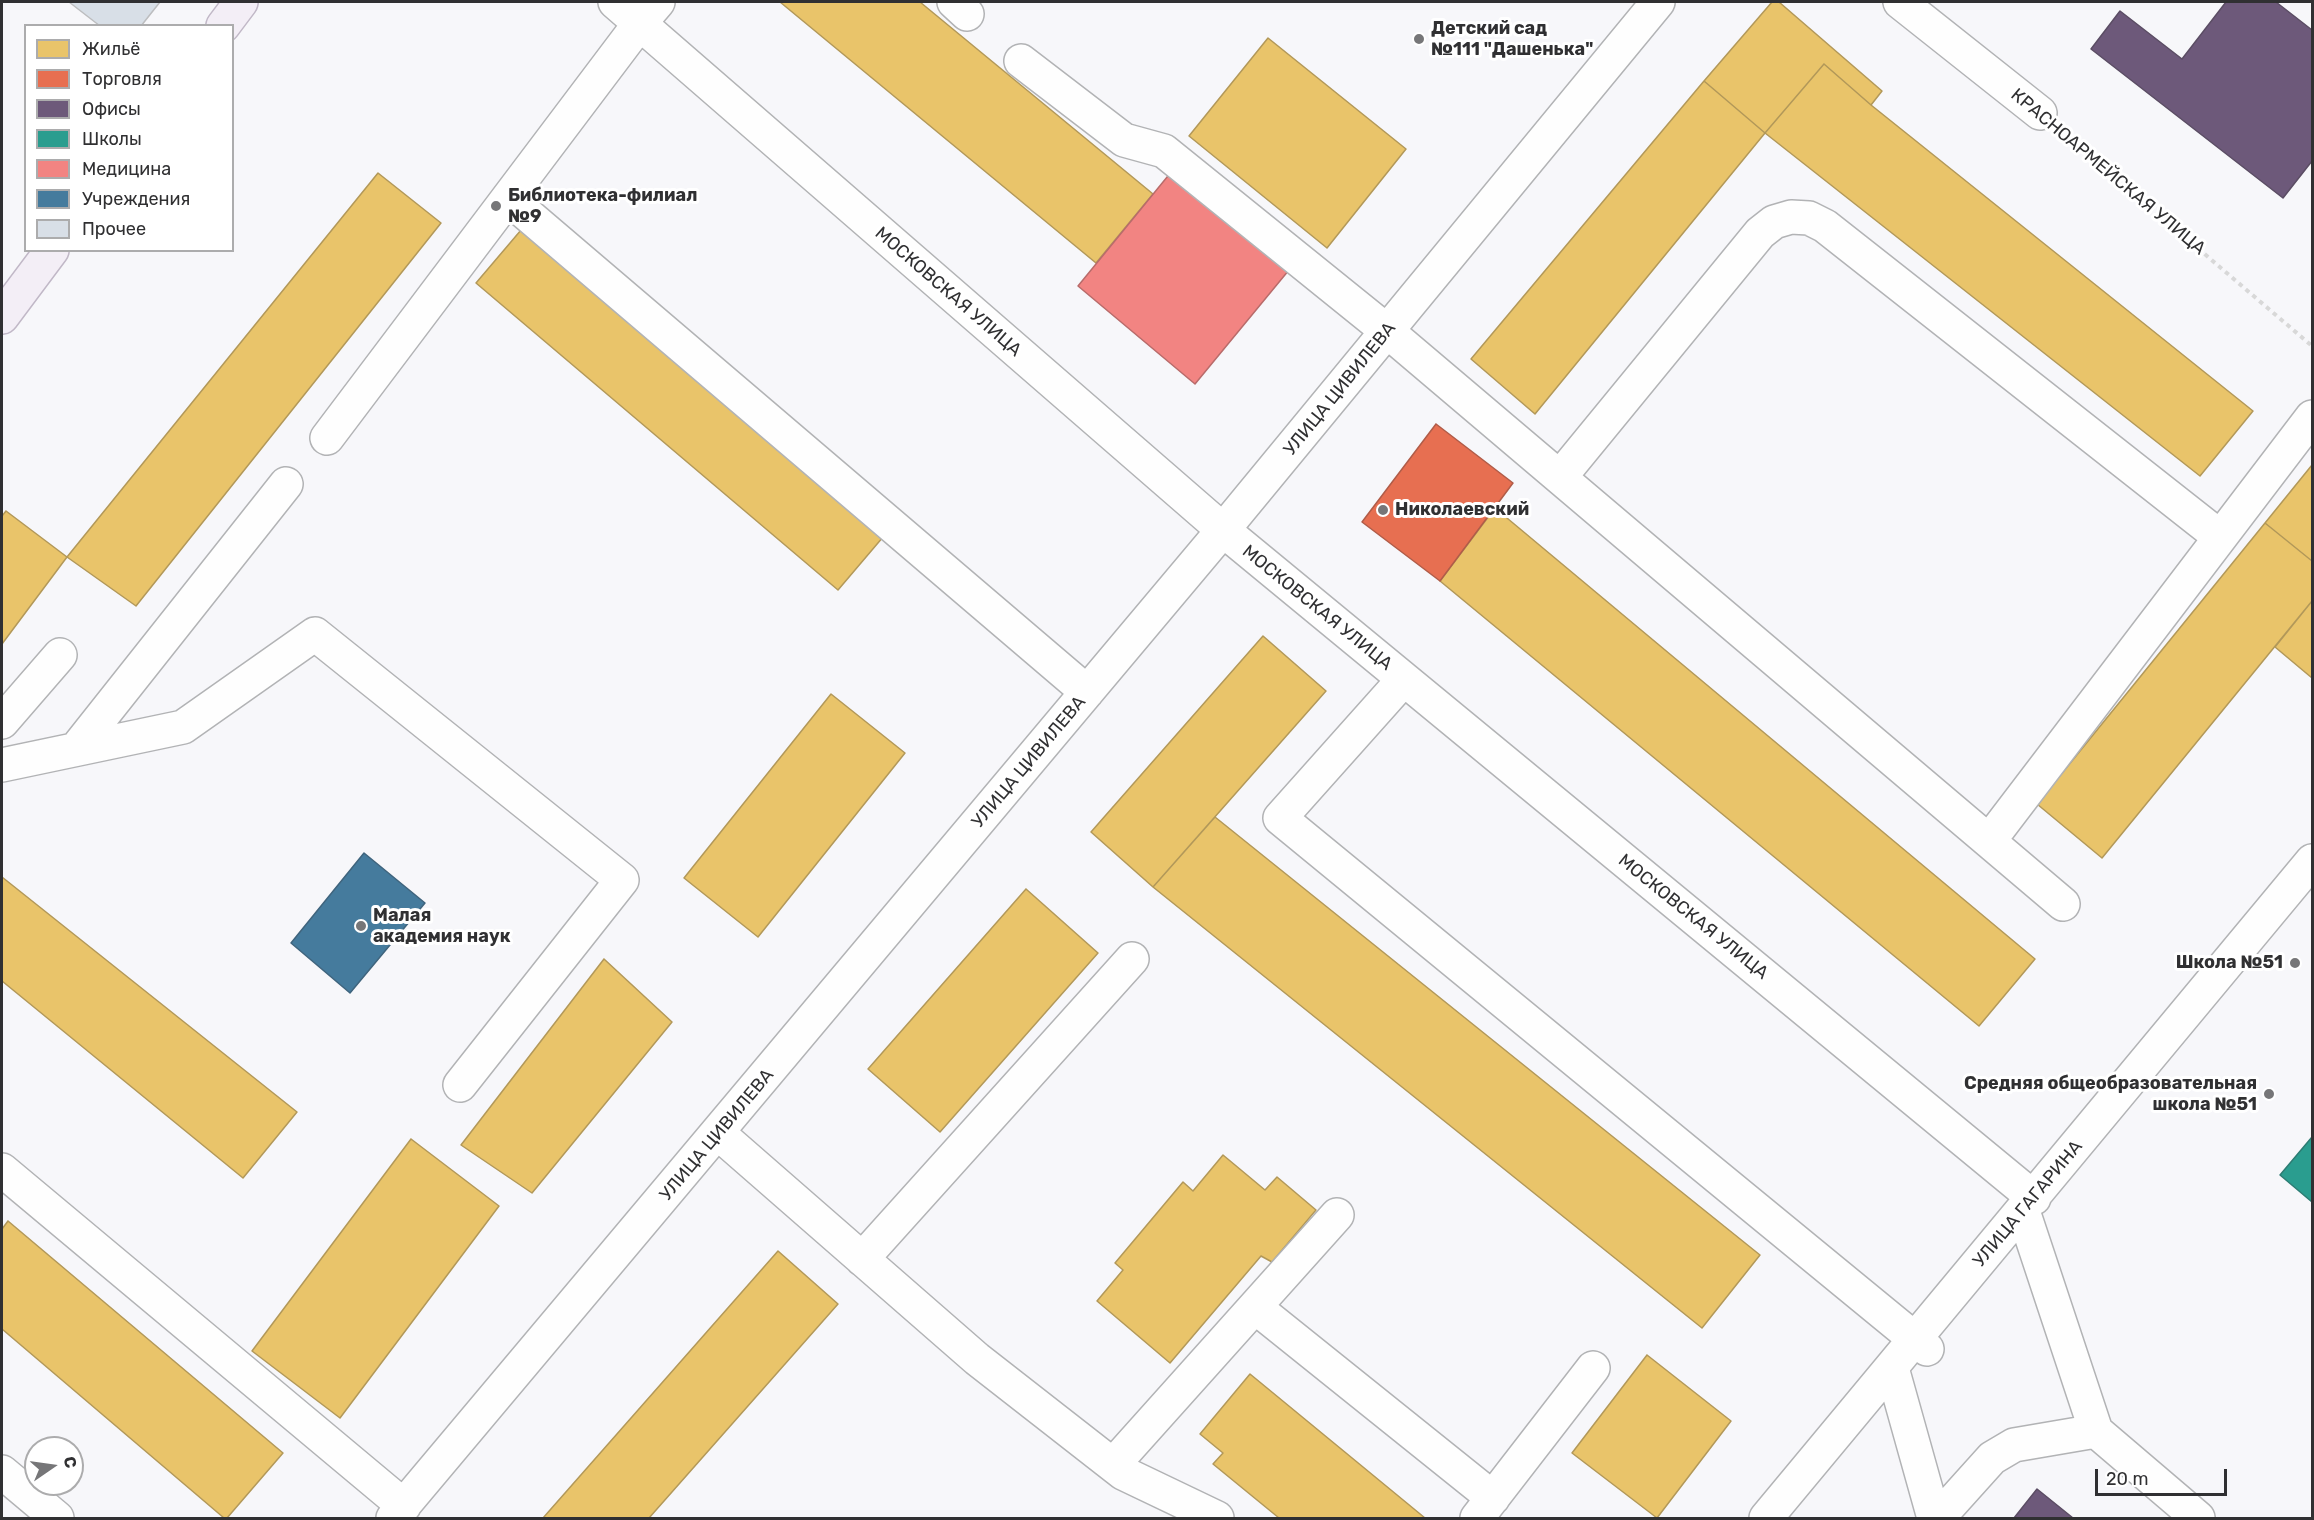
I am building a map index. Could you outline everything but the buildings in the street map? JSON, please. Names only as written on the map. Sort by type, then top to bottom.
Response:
[{"type":"main road","points":[[224,24],[241,2]]},
{"type":"main road","points":[[2,317],[51,252]]},
{"type":"street","name":"МОСКОВСКАЯ УЛИЦА","points":[[615,2],[649,12],[1223,530],[1404,679],[2028,1204]]},
{"type":"street","name":"УЛИЦА ЦИВИЛЕВА","points":[[398,1512],[1223,530],[1658,2]]},
{"type":"street","name":"КРАСНОАРМЕЙСКАЯ УЛИЦА","points":[[1912,5],[2040,113]]},
{"type":"street","points":[[327,438],[649,12]]},
{"type":"street","points":[[1021,61],[1124,140],[1164,151],[1387,331],[2063,904]]},
{"type":"street","points":[[508,198],[1087,692]]},
{"type":"street","points":[[1560,477],[1760,233],[1774,222],[1791,217],[1809,218],[1825,226],[2220,537]]},
{"type":"street","points":[[1989,841],[2313,417]]},
{"type":"street","points":[[76,750],[286,484]]},
{"type":"street","points":[[2,765],[183,727],[315,634],[622,880],[460,1085]]},
{"type":"street","points":[[2,722],[60,655]]},
{"type":"street","points":[[1404,679],[1280,818],[1921,1344]]},
{"type":"street","name":"УЛИЦА ГАГАРИНА","points":[[1766,1518],[1892,1368],[1921,1344],[2028,1204],[2313,861]]},
{"type":"street","points":[[862,1259],[1131,959]]},
{"type":"street","points":[[718,1133],[977,1359],[1123,1473],[1217,1518]]},
{"type":"street","points":[[2,1170],[398,1512]]},
{"type":"street","points":[[2028,1204],[2096,1431],[2198,1518]]},
{"type":"street","points":[[1113,1465],[1337,1215]]},
{"type":"street","points":[[1255,1307],[1485,1508],[1593,1368]]},
{"type":"street","points":[[1892,1368],[1934,1518]]},
{"type":"street","points":[[1938,1518],[1992,1458],[2014,1445],[2096,1431]]},
{"type":"street","points":[[2,1472],[57,1518]]},
{"type":"path","name":"КРАСНОАРМЕЙСКАЯ УЛИЦА","points":[[2040,113],[2313,346]]},
{"type":"place","name":"Детский сад №111 \"Дашенька\"","points":[[1419,39]]},
{"type":"place","name":"Библиотека-филиал №9","points":[[496,206]]},
{"type":"place","name":"Николаевский","points":[[1383,510]]},
{"type":"place","name":"Малая академия наук","points":[[361,926]]},
{"type":"place","name":"Школа №51","points":[[2295,963]]},
{"type":"place","name":"Средняя общеобразовательная школа №51","points":[[2269,1094]]}]
